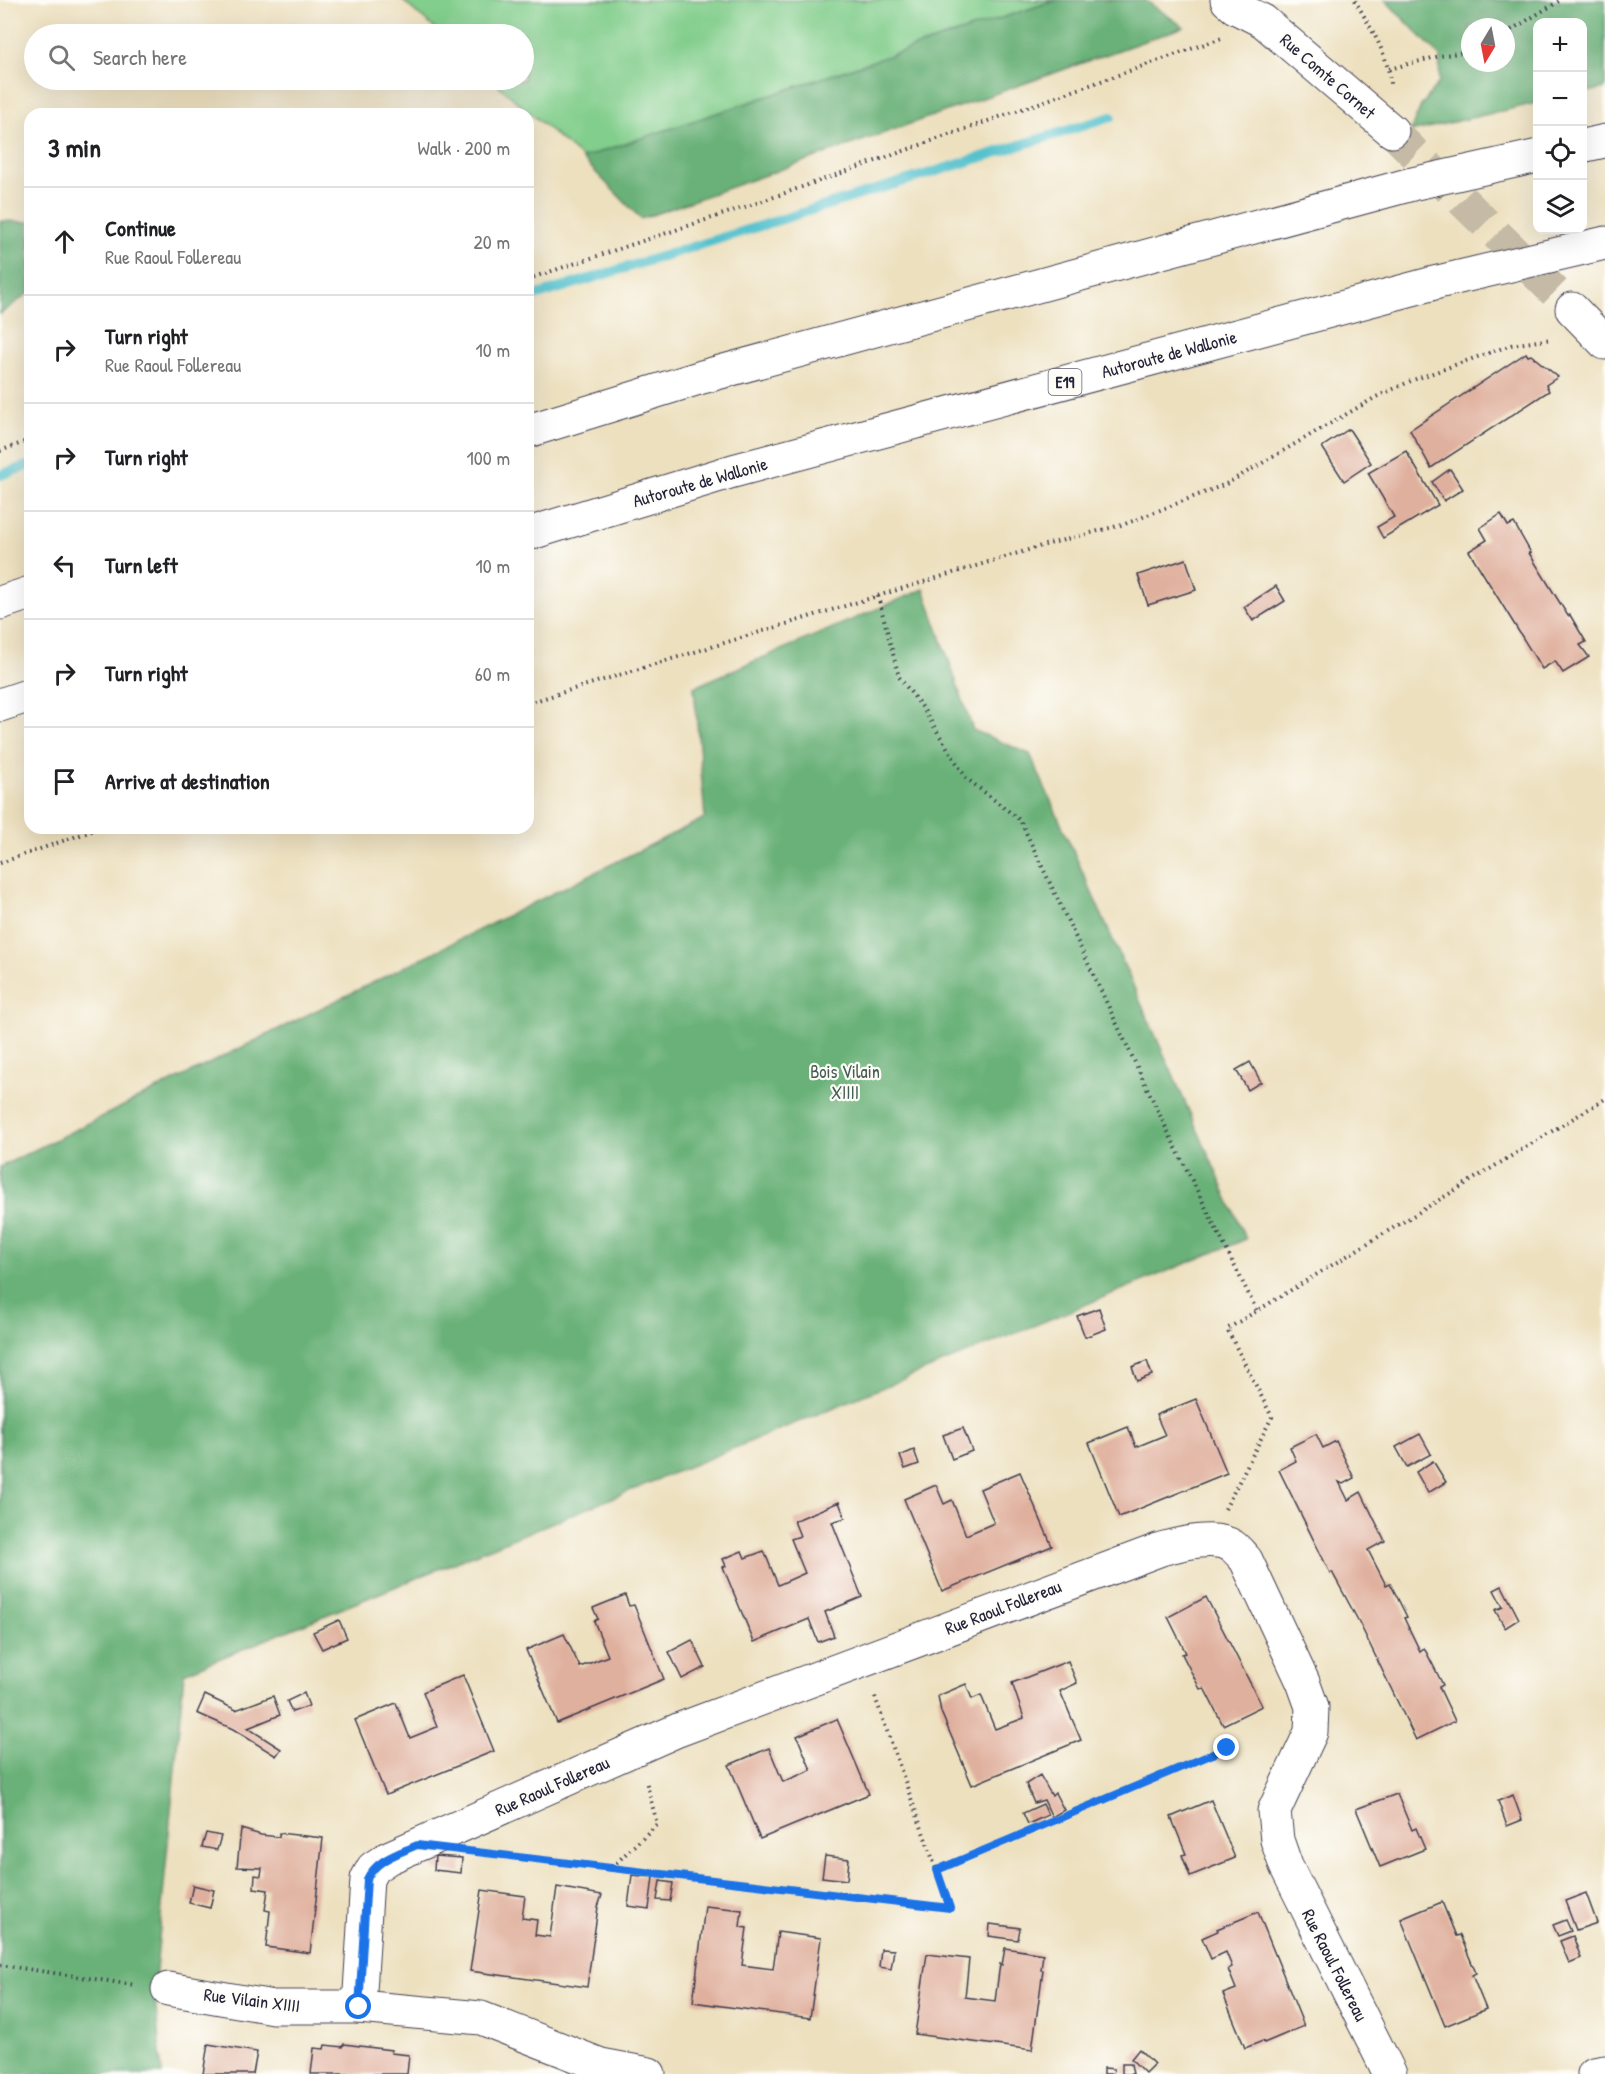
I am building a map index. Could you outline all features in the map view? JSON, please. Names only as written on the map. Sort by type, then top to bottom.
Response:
[{"type":"main road","name":"Rue Comte Cornet","points":[[1227,0],[1235,7],[1263,11],[1392,131]]},
{"type":"main road","points":[[1587,145],[1605,141]]},
{"type":"main road","points":[[534,429],[714,374],[1401,187],[1533,157]]},
{"type":"main road","name":"Autoroute de Wallonie","points":[[534,532],[733,471],[1438,282],[1605,243]]},
{"type":"main road","points":[[1572,309],[1600,338]]},
{"type":"main road","points":[[0,603],[24,595]]},
{"type":"main road","points":[[0,705],[24,697]]},
{"type":"main road","name":"Rue Raoul Follereau","points":[[359,2007],[367,1879],[373,1868],[388,1858],[678,1730],[1161,1549],[1184,1543],[1208,1541],[1232,1545],[1246,1560],[1304,1682],[1312,1707],[1311,1732],[1274,1811],[1277,1840],[1286,1866],[1390,2074]]},
{"type":"main road","name":"Rue Vilain XIIII","points":[[168,1989],[273,2007],[359,2007],[481,2018],[601,2066],[649,2074]]},
{"type":"main road","points":[[1594,2074],[1605,2072]]},
{"type":"path","points":[[1355,0],[1378,42],[1389,69],[1461,52]]},
{"type":"path","points":[[1515,28],[1561,0]]},
{"type":"path","points":[[534,277],[757,203],[1191,51],[1263,11]]},
{"type":"path","points":[[534,701],[1041,546],[1125,524],[1226,484],[1376,397],[1413,380],[1510,345],[1600,338]]},
{"type":"path","points":[[0,451],[24,442]]},
{"type":"path","points":[[878,596],[899,678],[922,707],[966,778],[1020,820],[1167,1130],[1257,1311]]},
{"type":"path","points":[[0,863],[83,834]]},
{"type":"path","points":[[1208,1541],[1272,1417],[1227,1329],[1605,1099]]},
{"type":"path","points":[[474,1852],[950,1908],[862,1660]]},
{"type":"path","points":[[937,1870],[1227,1748]]},
{"type":"path","points":[[612,1868],[657,1824],[646,1780]]},
{"type":"path","points":[[0,1965],[168,1989]]},
{"type":"green space","points":[[402,0],[1056,0],[582,158],[534,116],[534,108],[524,108],[504,90],[534,90],[534,24],[430,24]]},
{"type":"green space","points":[[1056,0],[1145,0],[1184,27],[641,219],[582,158]]},
{"type":"green space","points":[[1385,0],[1605,0],[1605,88],[1587,92],[1587,18],[1533,18],[1533,104],[1410,132],[1421,106],[1439,82],[1440,56]]},
{"type":"green space","points":[[0,221],[24,222],[24,296],[0,314]]},
{"type":"green space","name":"Bois Vilain XIIII","points":[[924,589],[973,730],[1030,754],[1246,1239],[184,1673],[156,1970],[156,2009],[162,2074],[0,2074],[0,1167],[705,818],[694,687]]},
{"type":"building","points":[[1526,353],[1558,377],[1546,385],[1549,391],[1431,468],[1410,430]]},
{"type":"building","points":[[1349,429],[1371,463],[1344,481],[1322,447]]},
{"type":"building","points":[[1406,451],[1438,505],[1383,538],[1377,527],[1394,517],[1368,473]]},
{"type":"building","points":[[1450,469],[1463,489],[1444,501],[1432,482]]},
{"type":"building","points":[[1501,514],[1508,526],[1514,523],[1531,553],[1529,553],[1586,642],[1580,645],[1589,657],[1563,673],[1555,661],[1542,669],[1469,551],[1487,540],[1480,528]]},
{"type":"building","points":[[1186,559],[1196,590],[1148,605],[1138,575]]},
{"type":"building","points":[[1276,586],[1285,601],[1253,621],[1244,607]]},
{"type":"building","points":[[1250,1062],[1261,1082],[1248,1090],[1236,1070]]},
{"type":"building","points":[[1099,1308],[1106,1329],[1085,1337],[1077,1316]]},
{"type":"building","points":[[1147,1361],[1152,1375],[1137,1381],[1132,1367]]},
{"type":"building","points":[[1196,1399],[1227,1473],[1119,1517],[1089,1443],[1128,1427],[1136,1447],[1165,1435],[1156,1415]]},
{"type":"building","points":[[963,1428],[972,1451],[952,1459],[943,1435]]},
{"type":"building","points":[[1316,1434],[1323,1448],[1336,1441],[1354,1478],[1343,1484],[1339,1482],[1348,1500],[1361,1492],[1385,1541],[1368,1550],[1386,1585],[1390,1583],[1407,1617],[1404,1618],[1420,1651],[1424,1648],[1434,1667],[1443,1685],[1439,1687],[1455,1721],[1416,1740],[1359,1622],[1332,1572],[1330,1573],[1279,1470],[1296,1461],[1290,1447]]},
{"type":"building","points":[[1420,1434],[1431,1454],[1407,1467],[1396,1447]]},
{"type":"building","points":[[914,1450],[919,1464],[905,1469],[900,1456]]},
{"type":"building","points":[[1433,1461],[1446,1482],[1428,1493],[1416,1472]]},
{"type":"building","points":[[1020,1472],[1052,1546],[942,1591],[904,1499],[936,1485],[944,1504],[952,1500],[966,1535],[994,1523],[980,1489]]},
{"type":"building","points":[[839,1502],[845,1518],[832,1522],[862,1597],[825,1612],[834,1636],[818,1642],[809,1619],[754,1642],[723,1567],[726,1566],[723,1559],[742,1551],[745,1558],[764,1551],[778,1585],[805,1573],[791,1539],[800,1536],[794,1521]]},
{"type":"building","points":[[1502,1586],[1519,1619],[1505,1628],[1495,1610],[1503,1607],[1494,1590]]},
{"type":"building","points":[[625,1595],[629,1606],[634,1605],[664,1679],[557,1723],[526,1650],[564,1634],[580,1667],[608,1656],[594,1621],[598,1619],[593,1608]]},
{"type":"building","points":[[1206,1597],[1262,1706],[1223,1725],[1204,1688],[1200,1689],[1182,1654],[1186,1653],[1168,1617]]},
{"type":"building","points":[[339,1620],[347,1638],[322,1649],[313,1632]]},
{"type":"building","points":[[692,1640],[705,1667],[682,1679],[669,1652]]},
{"type":"building","points":[[1068,1661],[1077,1683],[1060,1691],[1081,1740],[972,1785],[941,1712],[938,1696],[966,1684],[972,1699],[981,1695],[995,1729],[1024,1718],[1012,1683]]},
{"type":"building","points":[[463,1675],[494,1751],[386,1795],[355,1720],[396,1703],[410,1738],[437,1727],[423,1692]]},
{"type":"building","points":[[304,1693],[309,1706],[292,1712],[287,1701]]},
{"type":"building","points":[[205,1695],[236,1710],[273,1696],[280,1715],[248,1728],[281,1749],[276,1756],[233,1729],[197,1713]]},
{"type":"building","points":[[837,1719],[869,1794],[760,1839],[729,1765],[769,1748],[783,1782],[811,1770],[797,1736]]},
{"type":"building","points":[[1040,1775],[1052,1796],[1055,1793],[1064,1810],[1052,1817],[1044,1800],[1034,1803],[1026,1784]]},
{"type":"building","points":[[1397,1794],[1412,1830],[1416,1828],[1425,1849],[1380,1867],[1356,1809]]},
{"type":"building","points":[[1513,1795],[1522,1820],[1507,1826],[1498,1801]]},
{"type":"building","points":[[1211,1800],[1235,1858],[1190,1876],[1182,1855],[1186,1854],[1171,1817]]},
{"type":"building","points":[[1043,1804],[1048,1815],[1028,1824],[1023,1813]]},
{"type":"building","points":[[241,1829],[279,1837],[279,1833],[323,1838],[310,1953],[266,1947],[270,1911],[265,1910],[268,1890],[254,1888],[255,1875],[261,1876],[262,1868],[237,1867]]},
{"type":"building","points":[[206,1833],[221,1836],[217,1850],[202,1847]]},
{"type":"building","points":[[435,1856],[462,1858],[461,1873],[434,1870]]},
{"type":"building","points":[[825,1856],[849,1859],[847,1880],[822,1877]]},
{"type":"building","points":[[632,1875],[653,1877],[649,1909],[628,1906]]},
{"type":"building","points":[[660,1881],[673,1883],[670,1901],[657,1900]]},
{"type":"building","points":[[193,1885],[214,1890],[210,1908],[189,1903]]},
{"type":"building","points":[[557,1887],[602,1895],[598,1907],[587,1987],[470,1971],[482,1890],[525,1896],[522,1918],[537,1920],[535,1935],[550,1937]]},
{"type":"building","points":[[1586,1893],[1597,1923],[1576,1930],[1565,1901]]},
{"type":"building","points":[[1442,1902],[1456,1936],[1460,1935],[1476,1973],[1472,1975],[1486,2009],[1445,2026],[1401,1919]]},
{"type":"building","points":[[705,1906],[742,1910],[740,1927],[747,1928],[742,1965],[773,1969],[778,1932],[821,1938],[810,2018],[693,2002]]},
{"type":"building","points":[[1258,1912],[1304,2026],[1264,2043],[1263,2041],[1245,2048],[1223,1994],[1236,1989],[1228,1969],[1232,1967],[1226,1952],[1211,1959],[1202,1938],[1218,1931],[1217,1929]]},
{"type":"building","points":[[1566,1920],[1571,1931],[1558,1936],[1553,1925]]},
{"type":"building","points":[[990,1924],[1020,1928],[1018,1940],[989,1936]]},
{"type":"building","points":[[1573,1936],[1581,1958],[1569,1963],[1560,1941]]},
{"type":"building","points":[[1005,1948],[1043,1954],[1041,1970],[1043,1970],[1032,2050],[915,2034],[927,1954],[969,1959],[965,1997],[995,2001],[1000,1964],[1002,1965]]},
{"type":"building","points":[[881,1949],[894,1950],[891,1969],[879,1967]]},
{"type":"building","points":[[208,2044],[257,2052],[253,2074],[203,2074]]},
{"type":"building","points":[[344,2044],[391,2050],[391,2053],[409,2055],[407,2074],[311,2074],[314,2048],[324,2049],[325,2045],[343,2047]]},
{"type":"building","points":[[1139,2049],[1154,2064],[1145,2073],[1131,2059]]},
{"type":"building","points":[[1122,2064],[1131,2064],[1133,2074],[1122,2074]]},
{"type":"building","points":[[1104,2068],[1114,2069],[1113,2074],[1104,2074]]},
{"type":"waterway","points":[[534,296],[1111,117]]},
{"type":"waterway","points":[[0,475],[24,467]]},
{"type":"tunnel","points":[[1392,131],[1572,309]]},
{"type":"route","points":[[359,2007],[367,1879],[373,1868],[388,1858],[417,1845],[950,1908],[937,1870],[1227,1748]]}]
